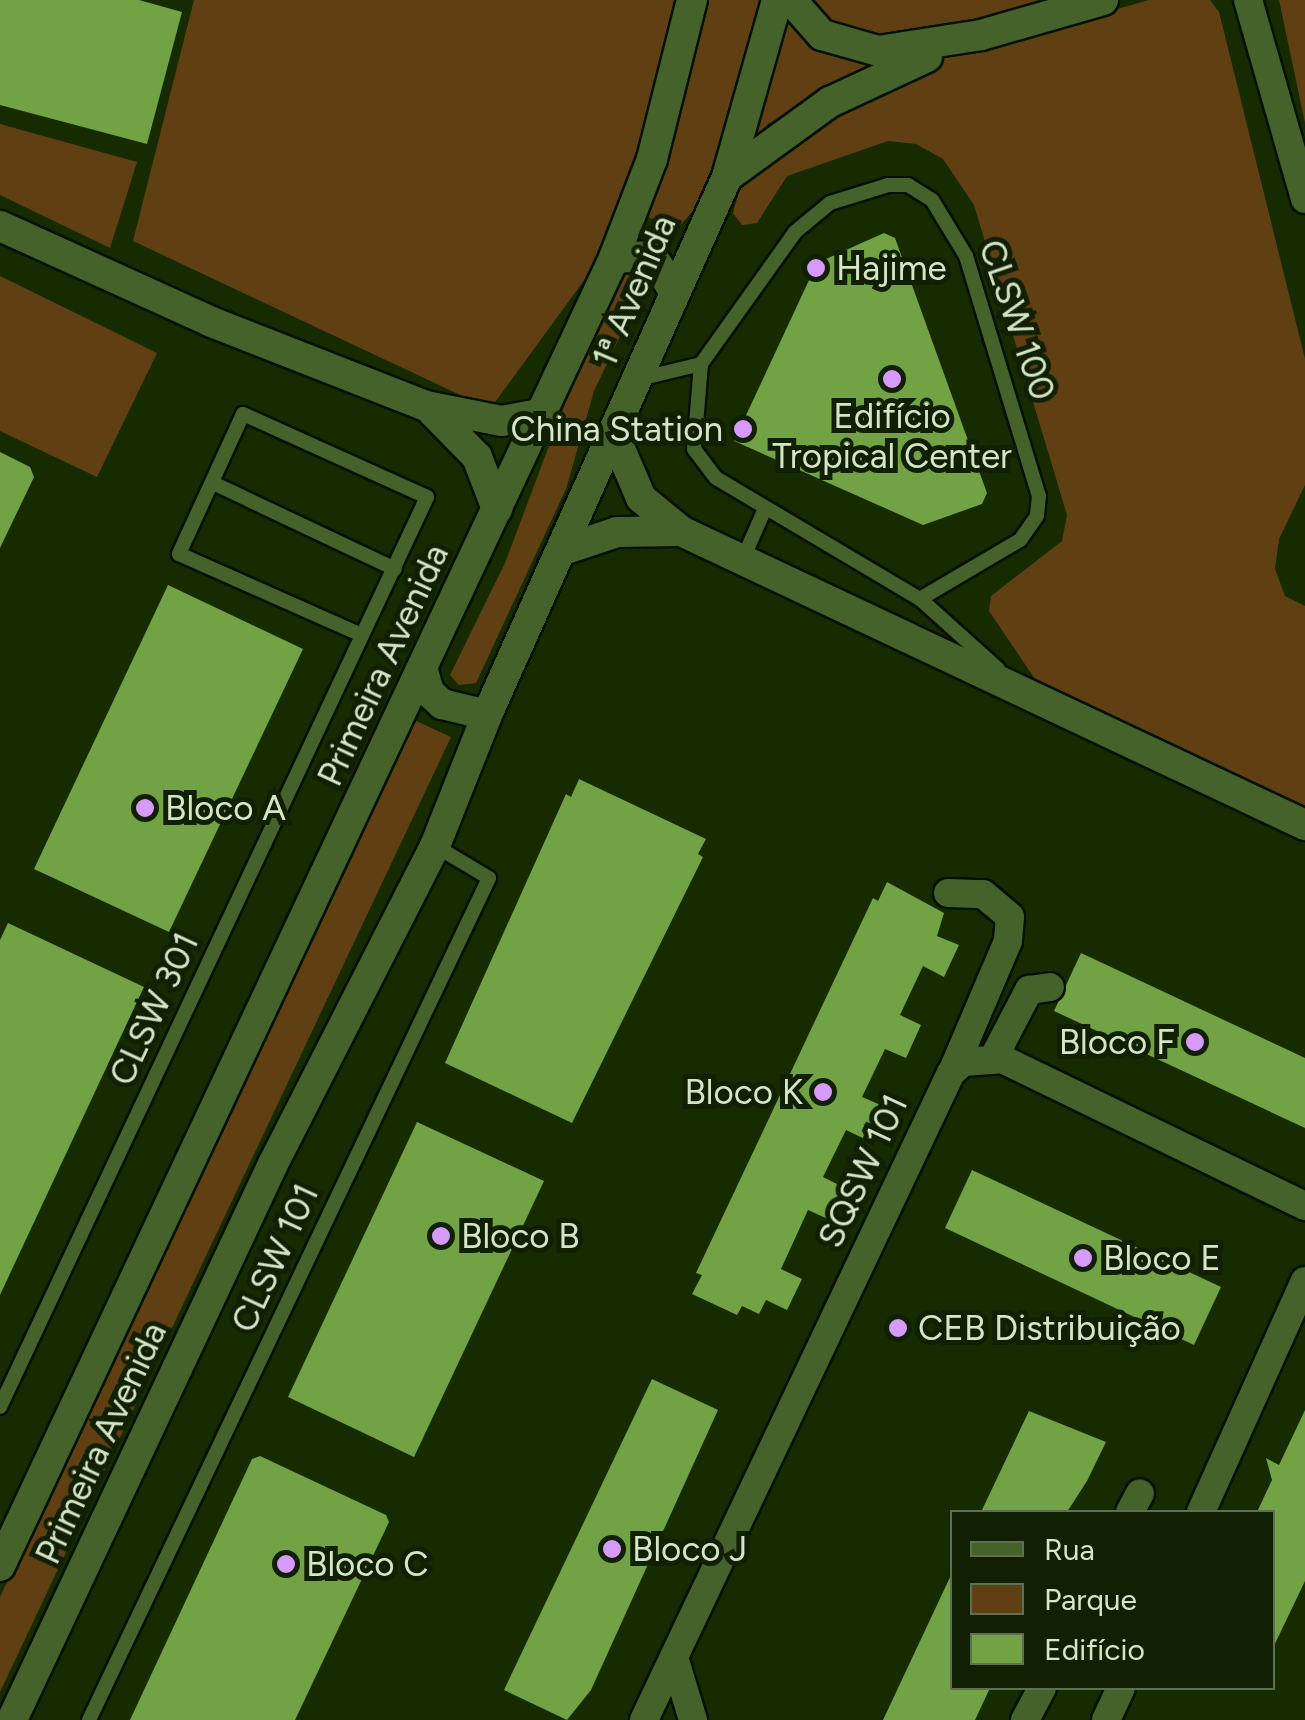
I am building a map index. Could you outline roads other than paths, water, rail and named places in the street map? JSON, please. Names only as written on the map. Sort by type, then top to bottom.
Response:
[{"type":"main road","name":"Primeira Avenida","points":[[0,1566],[614,258],[652,159],[692,0]]},
{"type":"main road","points":[[726,177],[777,0]]},
{"type":"main road","points":[[791,0],[822,36],[845,45],[914,48],[981,35],[1095,1]]},
{"type":"main road","points":[[726,177],[846,93],[981,35]]},
{"type":"main road","name":"1ª Avenida","points":[[615,437],[673,288],[726,177]]},
{"type":"main road","points":[[0,226],[209,320],[426,406],[502,421],[544,413]]},
{"type":"main road","points":[[614,258],[652,256],[673,288]]},
{"type":"main road","points":[[426,406],[477,456],[497,509]]},
{"type":"main road","name":"Primeira Avenida","points":[[12,1720],[273,1164],[435,846],[487,715],[615,437]]},
{"type":"main road","points":[[615,437],[641,498],[681,531],[741,563],[1016,684],[1305,826]]},
{"type":"main road","points":[[566,549],[617,532],[681,531]]},
{"type":"main road","points":[[422,670],[429,692],[442,704],[487,715]]},
{"type":"street","points":[[1248,0],[1305,198]]},
{"type":"street","points":[[948,893],[983,894],[1010,917],[1008,941],[951,1073]]},
{"type":"street","points":[[1050,987],[1029,990],[994,1057],[1305,1206]]},
{"type":"street","name":"SQSW 101","points":[[644,1720],[951,1073],[975,1056],[994,1057]]},
{"type":"street","points":[[1201,1510],[1305,1281]]},
{"type":"street","points":[[674,1658],[693,1720]]},
{"type":"street","points":[[1025,1720],[1041,1690]]},
{"type":"street","points":[[1106,1720],[1120,1690]]},
{"type":"lane","name":"CLSW 100","points":[[700,364],[796,232],[830,203],[888,185],[908,185],[932,200],[966,256],[1039,496],[1037,516],[1020,540],[920,599]]},
{"type":"lane","points":[[636,380],[700,364],[694,449],[716,478],[764,511],[920,599],[1016,684]]},
{"type":"lane","name":"CLSW 301","points":[[0,1407],[427,498],[244,414],[213,484]]},
{"type":"lane","points":[[362,635],[180,554],[213,484],[394,569]]},
{"type":"lane","points":[[741,563],[764,511]]},
{"type":"lane","name":"CLSW 101","points":[[89,1720],[489,878],[435,846]]},
{"type":"place","name":"Hajime","points":[[816,268]]},
{"type":"place","name":"Edifício Tropical Center","points":[[892,379]]},
{"type":"place","name":"China Station","points":[[743,429]]},
{"type":"place","name":"Bloco A","points":[[145,808]]},
{"type":"place","name":"Bloco F","points":[[1195,1042]]},
{"type":"place","name":"Bloco K","points":[[823,1092]]},
{"type":"place","name":"Bloco B","points":[[441,1236]]},
{"type":"place","name":"Bloco E","points":[[1083,1258]]},
{"type":"place","name":"CEB Distribuição","points":[[898,1328]]},
{"type":"place","name":"Bloco J","points":[[612,1549]]},
{"type":"place","name":"Bloco C","points":[[286,1564]]}]
